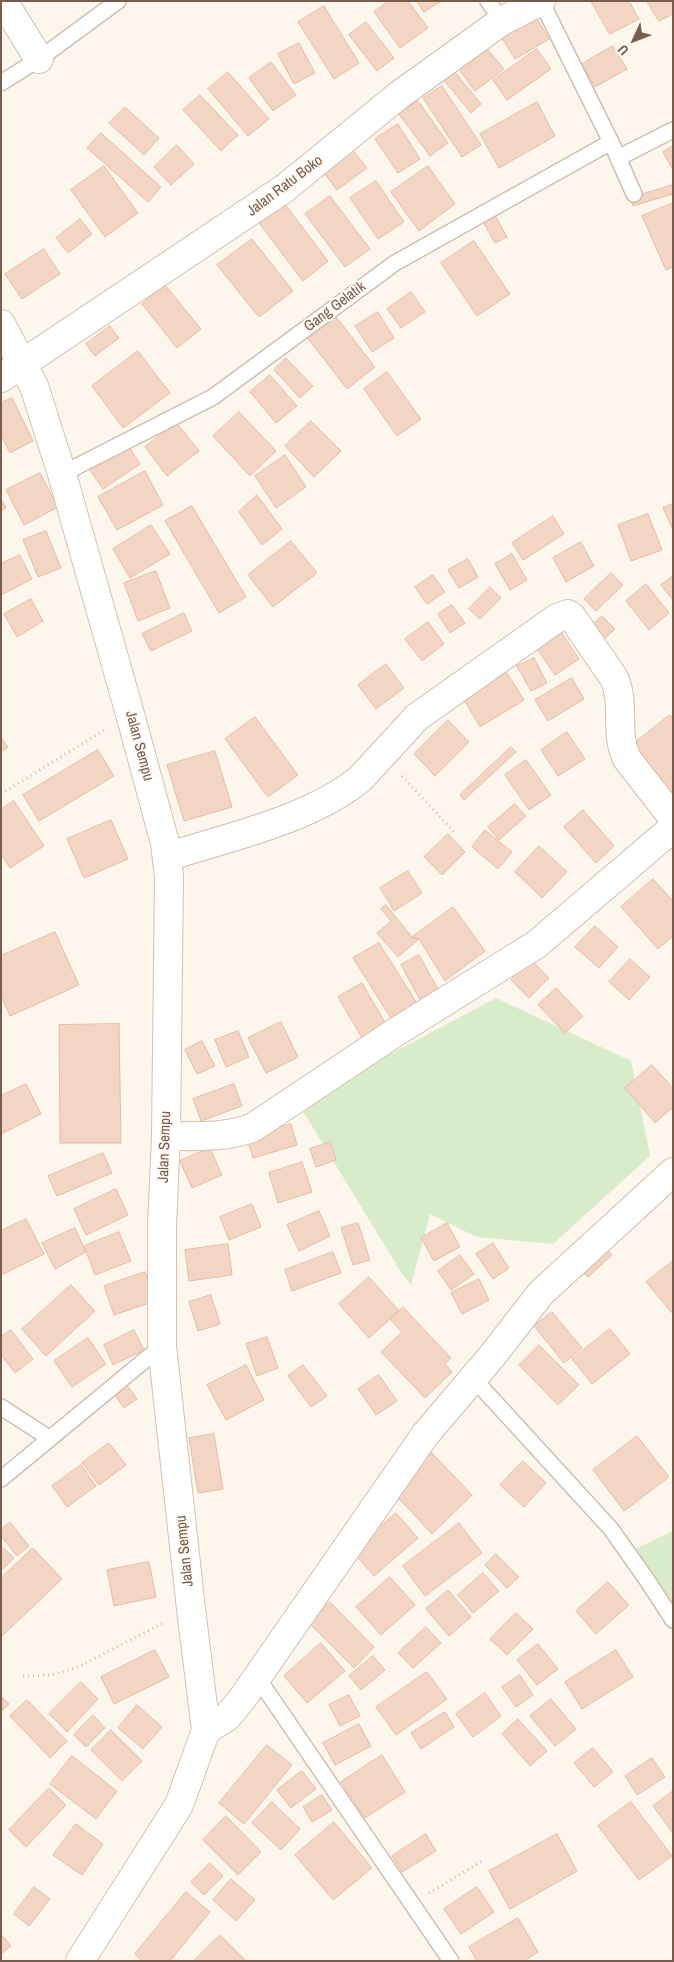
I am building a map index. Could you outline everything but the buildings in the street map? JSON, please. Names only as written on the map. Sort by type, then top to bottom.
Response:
[{"type":"street","points":[[3,1],[38,59]]},
{"type":"street","name":"Jalan Ratu Boko","points":[[12,371],[285,188],[399,95],[495,11],[541,1]]},
{"type":"street","name":"Jalan Sempu","points":[[1,324],[12,371],[34,386],[62,474],[165,843],[169,887],[166,1136],[162,1226],[162,1346],[206,1730],[179,1805],[80,1961]]},
{"type":"street","points":[[166,857],[295,816],[351,786],[360,779],[408,726],[425,711],[558,618],[568,614],[572,617],[619,688],[620,738],[626,759],[673,818]]},
{"type":"street","points":[[166,1136],[239,1133],[252,1128],[396,1032],[537,944],[673,828]]},
{"type":"street","points":[[206,1730],[227,1717],[257,1677],[425,1435],[541,1293],[673,1172]]},
{"type":"lane","points":[[1,83],[38,59],[118,1]]},
{"type":"lane","points":[[541,1],[611,142],[634,194]]},
{"type":"lane","points":[[618,158],[673,130]]},
{"type":"lane","name":"Gang Gelatik","points":[[62,474],[213,397],[395,263],[611,142]]},
{"type":"lane","points":[[1,1479],[162,1346]]},
{"type":"lane","points":[[473,1378],[610,1529],[673,1620]]},
{"type":"lane","points":[[1,1407],[49,1438]]},
{"type":"lane","points":[[257,1677],[451,1961]]},
{"type":"path","points":[[1,794],[130,714]]},
{"type":"path","points":[[382,755],[456,834]]},
{"type":"path","points":[[23,1676],[51,1675],[76,1668],[191,1609]]},
{"type":"path","points":[[413,1903],[484,1860]]},
{"type":"green space","points":[[496,998],[631,1061],[650,1156],[553,1244],[477,1237],[430,1214],[411,1285],[402,1274],[298,1103]]},
{"type":"green space","points":[[673,1531],[673,1605],[635,1549]]}]
